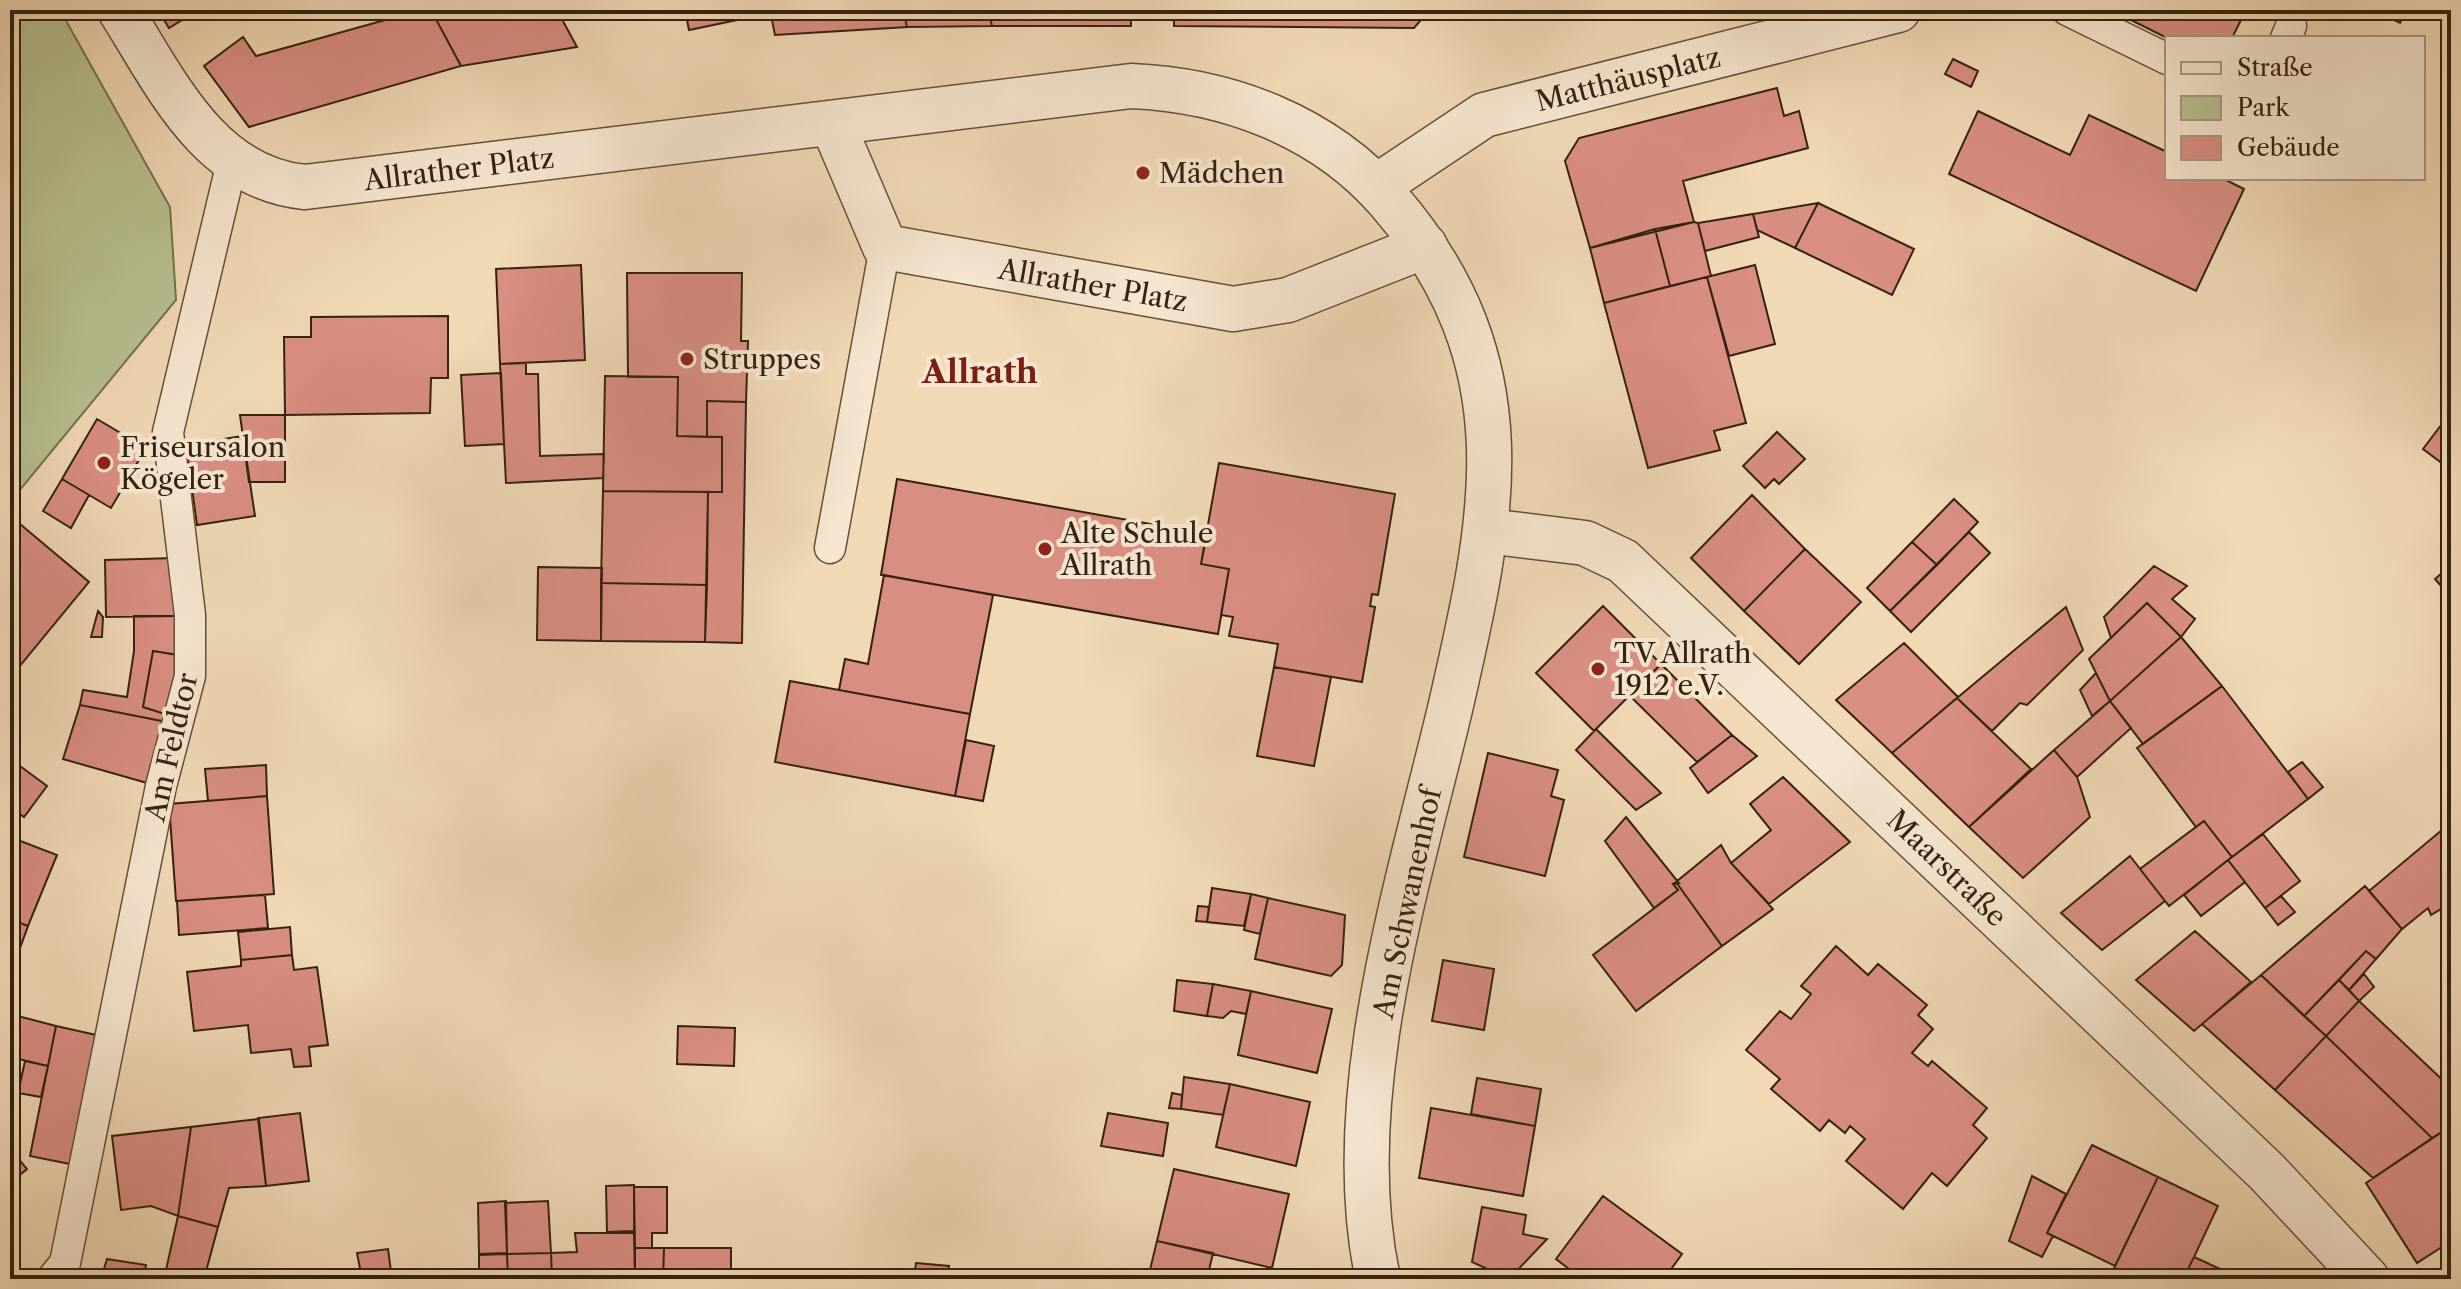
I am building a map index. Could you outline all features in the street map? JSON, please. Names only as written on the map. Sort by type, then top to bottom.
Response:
[{"type":"street","name":"Allrather Platz","points":[[120,10],[193,122],[232,162],[267,180],[305,187],[833,125],[1098,88],[1164,88],[1231,102],[1275,117],[1331,149],[1376,187],[1425,246],[1452,296],[1475,358],[1491,457],[1487,531]]},
{"type":"street","name":"Matthäusplatz","points":[[1376,187],[1484,115],[1898,10]]},
{"type":"street","points":[[833,125],[885,247]]},
{"type":"street","name":"Allrather Platz","points":[[885,247],[1233,309],[1288,300],[1425,246]]},
{"type":"street","name":"Am Schwanenhof","points":[[1378,1279],[1366,1184],[1372,1072],[1402,917],[1473,611],[1487,531]]},
{"type":"street","name":"Maarstraße","points":[[1487,531],[1585,543],[1623,561],[2267,1172],[2367,1279]]},
{"type":"lane","points":[[2067,10],[2165,58]]},
{"type":"lane","name":"Am Feldtor","points":[[52,1279],[65,1263],[161,786],[190,676],[190,615],[168,432],[232,162]]},
{"type":"lane","points":[[830,548],[885,247]]},
{"type":"green space","points":[[10,10],[60,10],[170,207],[176,300],[10,502]]},
{"type":"building","points":[[158,10],[198,10],[169,28]]},
{"type":"building","points":[[421,10],[431,10],[461,66],[249,127],[204,66],[243,37],[256,56]]},
{"type":"building","points":[[431,10],[557,10],[577,47],[461,66]]},
{"type":"building","points":[[685,10],[766,10],[766,14],[689,30]]},
{"type":"building","points":[[770,10],[903,10],[907,27],[775,35]]},
{"type":"building","points":[[903,10],[988,10],[992,26],[907,27]]},
{"type":"building","points":[[988,10],[1131,10],[1131,26],[992,26]]},
{"type":"building","points":[[1174,10],[1427,10],[1427,13],[1414,28],[1174,26]]},
{"type":"building","points":[[2133,10],[2246,10],[2233,36],[2165,37],[2129,19]]},
{"type":"building","points":[[2374,10],[2406,10],[2400,23]]},
{"type":"building","points":[[1953,59],[1978,71],[1971,87],[1945,74]]},
{"type":"building","points":[[1777,88],[1784,116],[1799,111],[1808,148],[1683,181],[1694,222],[1590,248],[1565,161],[1579,138]]},
{"type":"building","points":[[1978,111],[2070,155],[2089,115],[2165,151],[2165,180],[2226,180],[2244,189],[2196,291],[1949,174]]},
{"type":"building","points":[[1818,203],[1914,249],[1892,295],[1795,248]]},
{"type":"building","points":[[1818,203],[1795,248],[1757,230],[1753,214]]},
{"type":"building","points":[[1753,214],[1759,237],[1705,251],[1698,223]]},
{"type":"building","points":[[1698,223],[1711,276],[1670,286],[1655,229]]},
{"type":"building","points":[[1655,229],[1670,286],[1604,303],[1590,248]]},
{"type":"building","points":[[581,265],[585,360],[500,364],[496,269]]},
{"type":"building","points":[[1755,265],[1775,344],[1729,356],[1707,277]]},
{"type":"building","name":"Struppes","points":[[627,273],[742,273],[741,341],[748,341],[746,402],[707,401],[707,437],[677,436],[678,377],[628,377]]},
{"type":"building","points":[[1707,277],[1746,423],[1714,431],[1720,450],[1648,468],[1604,303]]},
{"type":"building","points":[[448,316],[448,378],[431,378],[430,413],[285,415],[284,337],[311,337],[311,317]]},
{"type":"building","points":[[526,363],[526,374],[538,374],[540,456],[604,454],[603,478],[506,483],[500,364]]},
{"type":"building","points":[[501,373],[504,444],[465,446],[461,375]]},
{"type":"building","points":[[605,376],[678,377],[677,436],[722,437],[722,492],[603,491]]},
{"type":"building","points":[[707,401],[746,402],[742,643],[705,642],[708,492],[722,492],[722,437],[707,437]]},
{"type":"building","points":[[2451,412],[2451,470],[2423,449]]},
{"type":"building","points":[[240,415],[285,415],[285,482],[249,482]]},
{"type":"building","name":"Friseursalon Kögeler","points":[[97,419],[146,448],[111,508],[62,479]]},
{"type":"building","points":[[1777,432],[1805,459],[1779,484],[1774,479],[1765,488],[1743,466]]},
{"type":"building","points":[[243,436],[255,516],[197,525],[186,445]]},
{"type":"building","points":[[1219,463],[1395,494],[1378,595],[1372,594],[1370,606],[1375,607],[1362,682],[1274,667],[1278,644],[1229,636],[1233,617],[1221,615],[1229,569],[1201,564]]},
{"type":"building","points":[[62,479],[89,495],[71,528],[43,511]]},
{"type":"building","name":"Alte Schule Allrath","points":[[897,479],[1207,534],[1201,564],[1229,569],[1218,634],[881,575]]},
{"type":"building","points":[[603,491],[708,492],[707,585],[601,583]]},
{"type":"building","points":[[1752,495],[1805,549],[1744,611],[1691,558]]},
{"type":"building","points":[[1954,499],[1978,522],[1937,565],[1912,542]]},
{"type":"building","points":[[20,524],[89,582],[10,678],[10,537]]},
{"type":"building","points":[[1969,532],[1990,553],[1911,632],[1890,611]]},
{"type":"building","points":[[1912,542],[1937,565],[1890,611],[1867,588]]},
{"type":"building","points":[[1805,549],[1861,602],[1799,664],[1744,611]]},
{"type":"building","points":[[175,558],[177,616],[106,617],[105,560]]},
{"type":"building","points":[[2451,565],[2451,597],[2435,579]]},
{"type":"building","points":[[2154,566],[2187,586],[2172,599],[2195,619],[2181,637],[2147,603],[2111,638],[2104,617]]},
{"type":"building","points":[[538,567],[602,568],[601,641],[537,640]]},
{"type":"building","points":[[884,575],[993,595],[970,714],[839,690],[845,659],[868,664]]},
{"type":"building","points":[[601,583],[707,585],[705,642],[601,641]]},
{"type":"building","points":[[2147,603],[2181,637],[2110,701],[2089,659]]},
{"type":"building","name":"TV Allrath 1912 e.V.","points":[[1603,606],[1661,664],[1594,731],[1536,673]]},
{"type":"building","points":[[2066,607],[2083,650],[2027,705],[2020,703],[1992,731],[1957,698]]},
{"type":"building","points":[[98,611],[103,617],[102,637],[91,637]]},
{"type":"building","points":[[134,616],[177,616],[178,655],[153,651],[143,707],[168,715],[167,722],[80,705],[83,690],[127,697],[134,651]]},
{"type":"building","points":[[2181,637],[2222,686],[2143,744],[2110,701]]},
{"type":"building","points":[[1904,643],[1958,697],[1892,753],[1836,700]]},
{"type":"building","points":[[153,651],[178,655],[168,715],[143,707]]},
{"type":"building","points":[[1661,664],[1732,735],[1697,762],[1630,696]]},
{"type":"building","points":[[1274,667],[1331,677],[1314,766],[1257,756]]},
{"type":"building","points":[[2096,673],[2110,701],[2092,716],[2080,690]]},
{"type":"building","points":[[790,681],[970,714],[955,796],[775,762]]},
{"type":"building","points":[[2222,686],[2308,799],[2232,857],[2204,821],[2196,827],[2137,748]]},
{"type":"building","points":[[1957,698],[2031,769],[1969,827],[1892,753]]},
{"type":"building","points":[[2110,701],[2131,728],[2077,777],[2054,750]]},
{"type":"building","points":[[80,705],[167,722],[154,785],[63,759]]},
{"type":"building","points":[[1596,729],[1661,793],[1636,810],[1576,750]]},
{"type":"building","points":[[1732,735],[1757,756],[1708,793],[1690,768]]},
{"type":"building","points":[[966,740],[994,746],[983,801],[955,796]]},
{"type":"building","points":[[2054,750],[2077,777],[2090,817],[2023,878],[1969,827]]},
{"type":"building","points":[[1488,753],[1558,770],[1551,796],[1564,800],[1545,876],[1464,857]]},
{"type":"building","points":[[2302,762],[2323,787],[2308,799],[2288,772]]},
{"type":"building","points":[[266,765],[267,796],[208,801],[205,769]]},
{"type":"building","points":[[20,766],[47,786],[24,817],[10,807],[10,779]]},
{"type":"building","points":[[1783,777],[1850,842],[1769,904],[1731,863],[1771,830],[1750,804]]},
{"type":"building","points":[[267,796],[274,894],[176,901],[169,804]]},
{"type":"building","points":[[1626,817],[1679,883],[1673,884],[1678,890],[1654,908],[1605,841]]},
{"type":"building","points":[[2204,821],[2232,857],[2169,906],[2140,869]]},
{"type":"building","points":[[2449,824],[2451,903],[2431,915],[2428,908],[2402,929],[2369,891]]},
{"type":"building","points":[[2263,834],[2300,881],[2265,908],[2228,860]]},
{"type":"building","points":[[10,837],[57,855],[28,926],[10,919]]},
{"type":"building","points":[[1721,845],[1731,863],[1773,909],[1722,946],[1676,882]]},
{"type":"building","points":[[2130,856],[2165,901],[2102,950],[2061,913]]},
{"type":"building","points":[[2228,860],[2245,882],[2201,916],[2184,895]]},
{"type":"building","points":[[1676,882],[1722,946],[1636,1011],[1593,955],[1678,890],[1673,884]]},
{"type":"building","points":[[2365,886],[2402,929],[2376,959],[2366,951],[2304,1016],[2261,975]]},
{"type":"building","points":[[1212,888],[1251,894],[1244,926],[1207,922]]},
{"type":"building","points":[[1251,894],[1268,898],[1260,934],[1244,930]]},
{"type":"building","points":[[265,895],[268,928],[179,935],[177,901]]},
{"type":"building","points":[[2281,896],[2295,912],[2278,925],[2265,908]]},
{"type":"building","points":[[1268,898],[1345,915],[1342,965],[1331,976],[1255,959]]},
{"type":"building","points":[[1198,906],[1209,907],[1207,922],[1196,921]]},
{"type":"building","points":[[10,919],[28,926],[16,959],[10,956]]},
{"type":"building","points":[[290,927],[292,955],[241,960],[238,932]]},
{"type":"building","points":[[2195,931],[2251,982],[2194,1031],[2136,980]]},
{"type":"building","points":[[1836,946],[1868,975],[1878,964],[1927,1005],[1918,1015],[1933,1029],[1912,1053],[1928,1066],[1932,1061],[1987,1108],[1973,1125],[1987,1138],[1947,1186],[1932,1173],[1903,1209],[1846,1161],[1865,1139],[1850,1126],[1845,1133],[1829,1120],[1820,1131],[1771,1089],[1780,1079],[1746,1050],[1780,1011],[1791,1019],[1811,994],[1801,986]]},
{"type":"building","points":[[2366,951],[2376,959],[2349,990],[2339,980]]},
{"type":"building","points":[[292,955],[294,970],[317,967],[328,1045],[309,1047],[311,1066],[294,1067],[291,1049],[251,1053],[248,1025],[194,1031],[187,972],[241,966],[241,960]]},
{"type":"building","points":[[1443,960],[1494,969],[1484,1030],[1432,1021]]},
{"type":"building","points":[[2364,974],[2374,987],[2359,1001],[2349,990]]},
{"type":"building","points":[[2261,975],[2326,1036],[2275,1090],[2202,1024]]},
{"type":"building","points":[[1177,980],[1213,984],[1207,1016],[1174,1011]]},
{"type":"building","points":[[2339,980],[2359,1001],[2326,1036],[2304,1016]]},
{"type":"building","points":[[1213,984],[1251,991],[1246,1014],[1231,1011],[1223,1018],[1207,1016]]},
{"type":"building","points":[[1251,991],[1332,1009],[1317,1073],[1238,1055]]},
{"type":"building","points":[[2359,1001],[2451,1088],[2451,1126],[2432,1138],[2326,1036]]},
{"type":"building","points":[[10,1014],[56,1026],[48,1066],[10,1057]]},
{"type":"building","points":[[56,1026],[101,1036],[75,1165],[30,1156]]},
{"type":"building","points":[[678,1026],[735,1028],[734,1066],[677,1064]]},
{"type":"building","points":[[2326,1036],[2432,1138],[2373,1178],[2275,1090]]},
{"type":"building","points":[[25,1061],[48,1066],[41,1097],[18,1093]]},
{"type":"building","points":[[1184,1077],[1230,1084],[1223,1115],[1181,1109]]},
{"type":"building","points":[[1477,1078],[1541,1089],[1535,1126],[1471,1114]]},
{"type":"building","points":[[1230,1084],[1310,1102],[1296,1166],[1216,1147]]},
{"type":"building","points":[[1172,1093],[1182,1095],[1181,1109],[1169,1108]]},
{"type":"building","points":[[1431,1108],[1535,1126],[1523,1196],[1419,1178]]},
{"type":"building","points":[[300,1113],[309,1181],[266,1186],[258,1118]]},
{"type":"building","points":[[1108,1113],[1168,1123],[1163,1156],[1101,1146]]},
{"type":"building","points":[[259,1119],[266,1186],[229,1188],[218,1227],[178,1216],[191,1127]]},
{"type":"building","points":[[2451,1126],[2451,1241],[2417,1263],[2366,1183]]},
{"type":"building","points":[[191,1127],[178,1216],[151,1206],[121,1210],[112,1136]]},
{"type":"building","points":[[2092,1145],[2158,1177],[2115,1266],[2047,1233]]},
{"type":"building","points":[[12,1151],[27,1169],[10,1183],[10,1153]]},
{"type":"building","points":[[1174,1169],[1289,1194],[1272,1268],[1157,1241]]},
{"type":"building","points":[[2032,1176],[2066,1194],[2047,1233],[2053,1236],[2042,1257],[2009,1241]]},
{"type":"building","points":[[2158,1177],[2218,1206],[2194,1257],[2183,1279],[2109,1279]]},
{"type":"building","points":[[634,1185],[634,1231],[607,1232],[606,1186]]},
{"type":"building","points":[[634,1187],[667,1187],[667,1233],[652,1233],[652,1248],[635,1248]]},
{"type":"building","points":[[1603,1196],[1682,1254],[1664,1279],[1582,1279],[1556,1259]]},
{"type":"building","points":[[506,1201],[507,1253],[479,1254],[478,1203]]},
{"type":"building","points":[[548,1201],[551,1253],[507,1254],[505,1203]]},
{"type":"building","points":[[1482,1207],[1526,1215],[1523,1234],[1547,1239],[1509,1279],[1472,1262]]},
{"type":"building","points":[[178,1216],[218,1227],[204,1279],[164,1279]]},
{"type":"building","points":[[575,1233],[634,1233],[635,1279],[552,1279],[551,1253],[577,1252]]},
{"type":"building","points":[[1157,1241],[1213,1253],[1207,1279],[1148,1278]]},
{"type":"building","points":[[635,1248],[664,1248],[663,1279],[635,1279]]},
{"type":"building","points":[[664,1248],[731,1248],[731,1279],[663,1279]]},
{"type":"building","points":[[388,1249],[392,1279],[362,1279],[357,1253]]},
{"type":"building","points":[[551,1253],[552,1279],[508,1279],[507,1254]]},
{"type":"building","points":[[507,1254],[508,1279],[479,1279],[479,1255]]},
{"type":"building","points":[[2194,1257],[2218,1268],[2212,1279],[2183,1279]]},
{"type":"building","points":[[107,1259],[146,1265],[144,1279],[101,1279]]},
{"type":"building","points":[[916,1263],[949,1266],[947,1279],[914,1279]]},
{"type":"building","points":[[2218,1268],[2241,1279],[2212,1279]]},
{"type":"building","points":[[318,1271],[347,1279],[316,1279]]},
{"type":"building","points":[[1050,1273],[1106,1277],[1106,1279],[1050,1279]]},
{"type":"building","points":[[813,1274],[855,1279],[812,1279]]},
{"type":"place","name":"Mädchen","points":[[1143,173]]},
{"type":"place","name":"Struppes","points":[[687,359]]},
{"type":"place","name":"Friseursalon Kögeler","points":[[104,463]]},
{"type":"place","name":"Alte Schule Allrath","points":[[1045,549]]},
{"type":"place","name":"TV Allrath 1912 e.V.","points":[[1598,669]]},
{"type":"district","name":"Allrath","points":[[980,372]]}]
